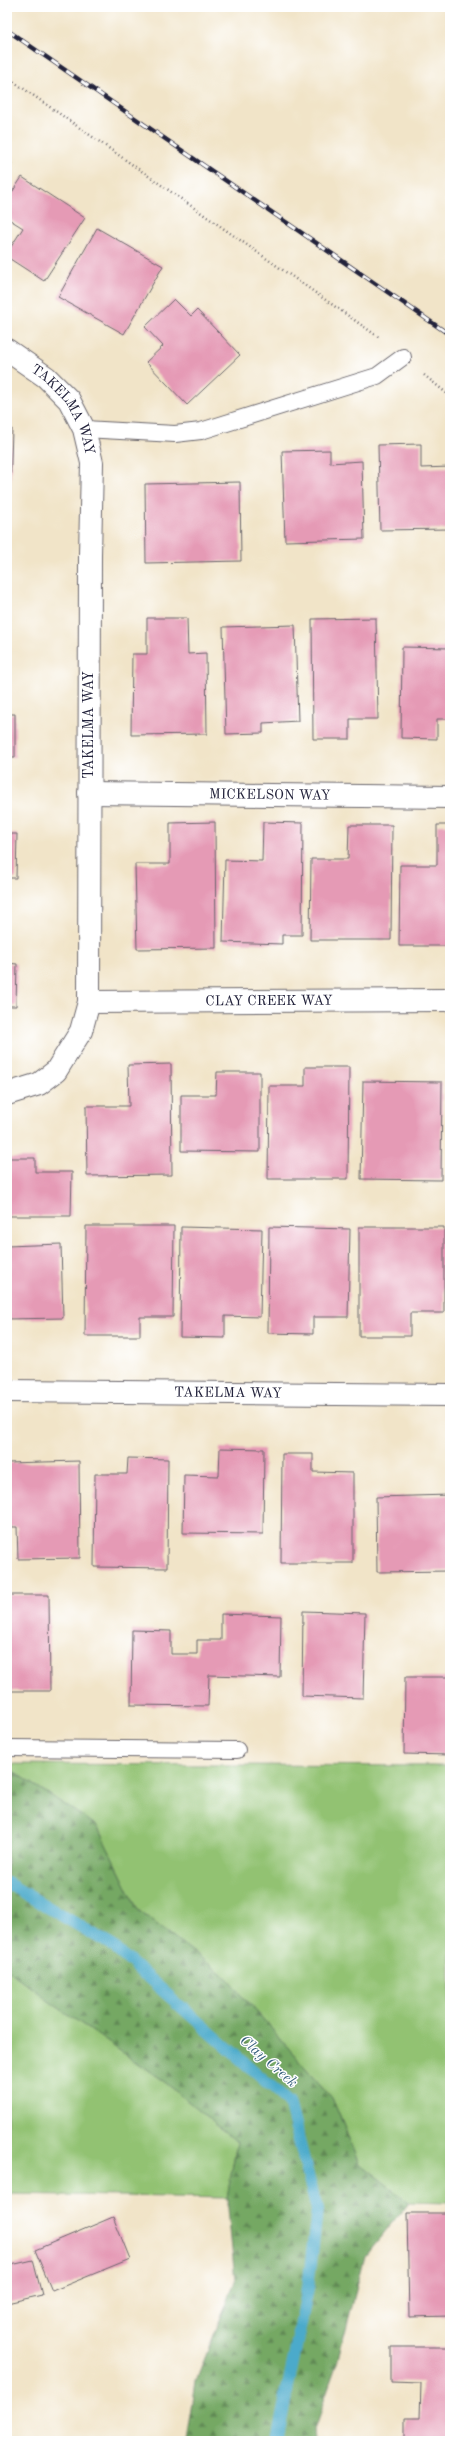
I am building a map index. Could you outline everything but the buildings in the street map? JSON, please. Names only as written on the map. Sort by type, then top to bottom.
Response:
[{"type":"street","name":"TAKELMA WAY","points":[[7,350],[46,377],[69,400],[84,429],[92,462],[89,1002],[81,1031],[56,1071],[40,1084],[7,1094]]},
{"type":"street","name":"MICKELSON WAY","points":[[89,793],[450,797]]},
{"type":"street","name":"CLAY CREEK WAY","points":[[89,1002],[450,1000]]},
{"type":"street","name":"TAKELMA WAY","points":[[7,1390],[450,1395]]},
{"type":"lane","points":[[84,429],[175,434],[200,431],[377,376],[403,357]]},
{"type":"lane","points":[[7,1748],[237,1750]]},
{"type":"path","points":[[7,77],[377,336],[450,396]]},
{"type":"green space","points":[[7,1764],[450,1766],[450,2203],[409,2202],[360,2164],[332,2098],[227,1978],[138,1910],[97,1826],[7,1767]]},
{"type":"green space","points":[[7,1767],[97,1826],[138,1910],[227,1978],[332,2098],[360,2164],[409,2202],[365,2256],[337,2363],[314,2429],[315,2441],[187,2441],[196,2381],[235,2281],[227,2198],[237,2142],[166,2083],[46,1999],[7,1969]]},
{"type":"green space","points":[[7,1969],[46,1999],[166,2083],[237,2142],[227,2198],[7,2194]]},
{"type":"waterway","name":"Clay Creek","points":[[7,1883],[110,1944],[289,2102],[317,2210],[308,2288],[277,2441]]},
{"type":"railway","points":[[7,30],[450,335]]}]
